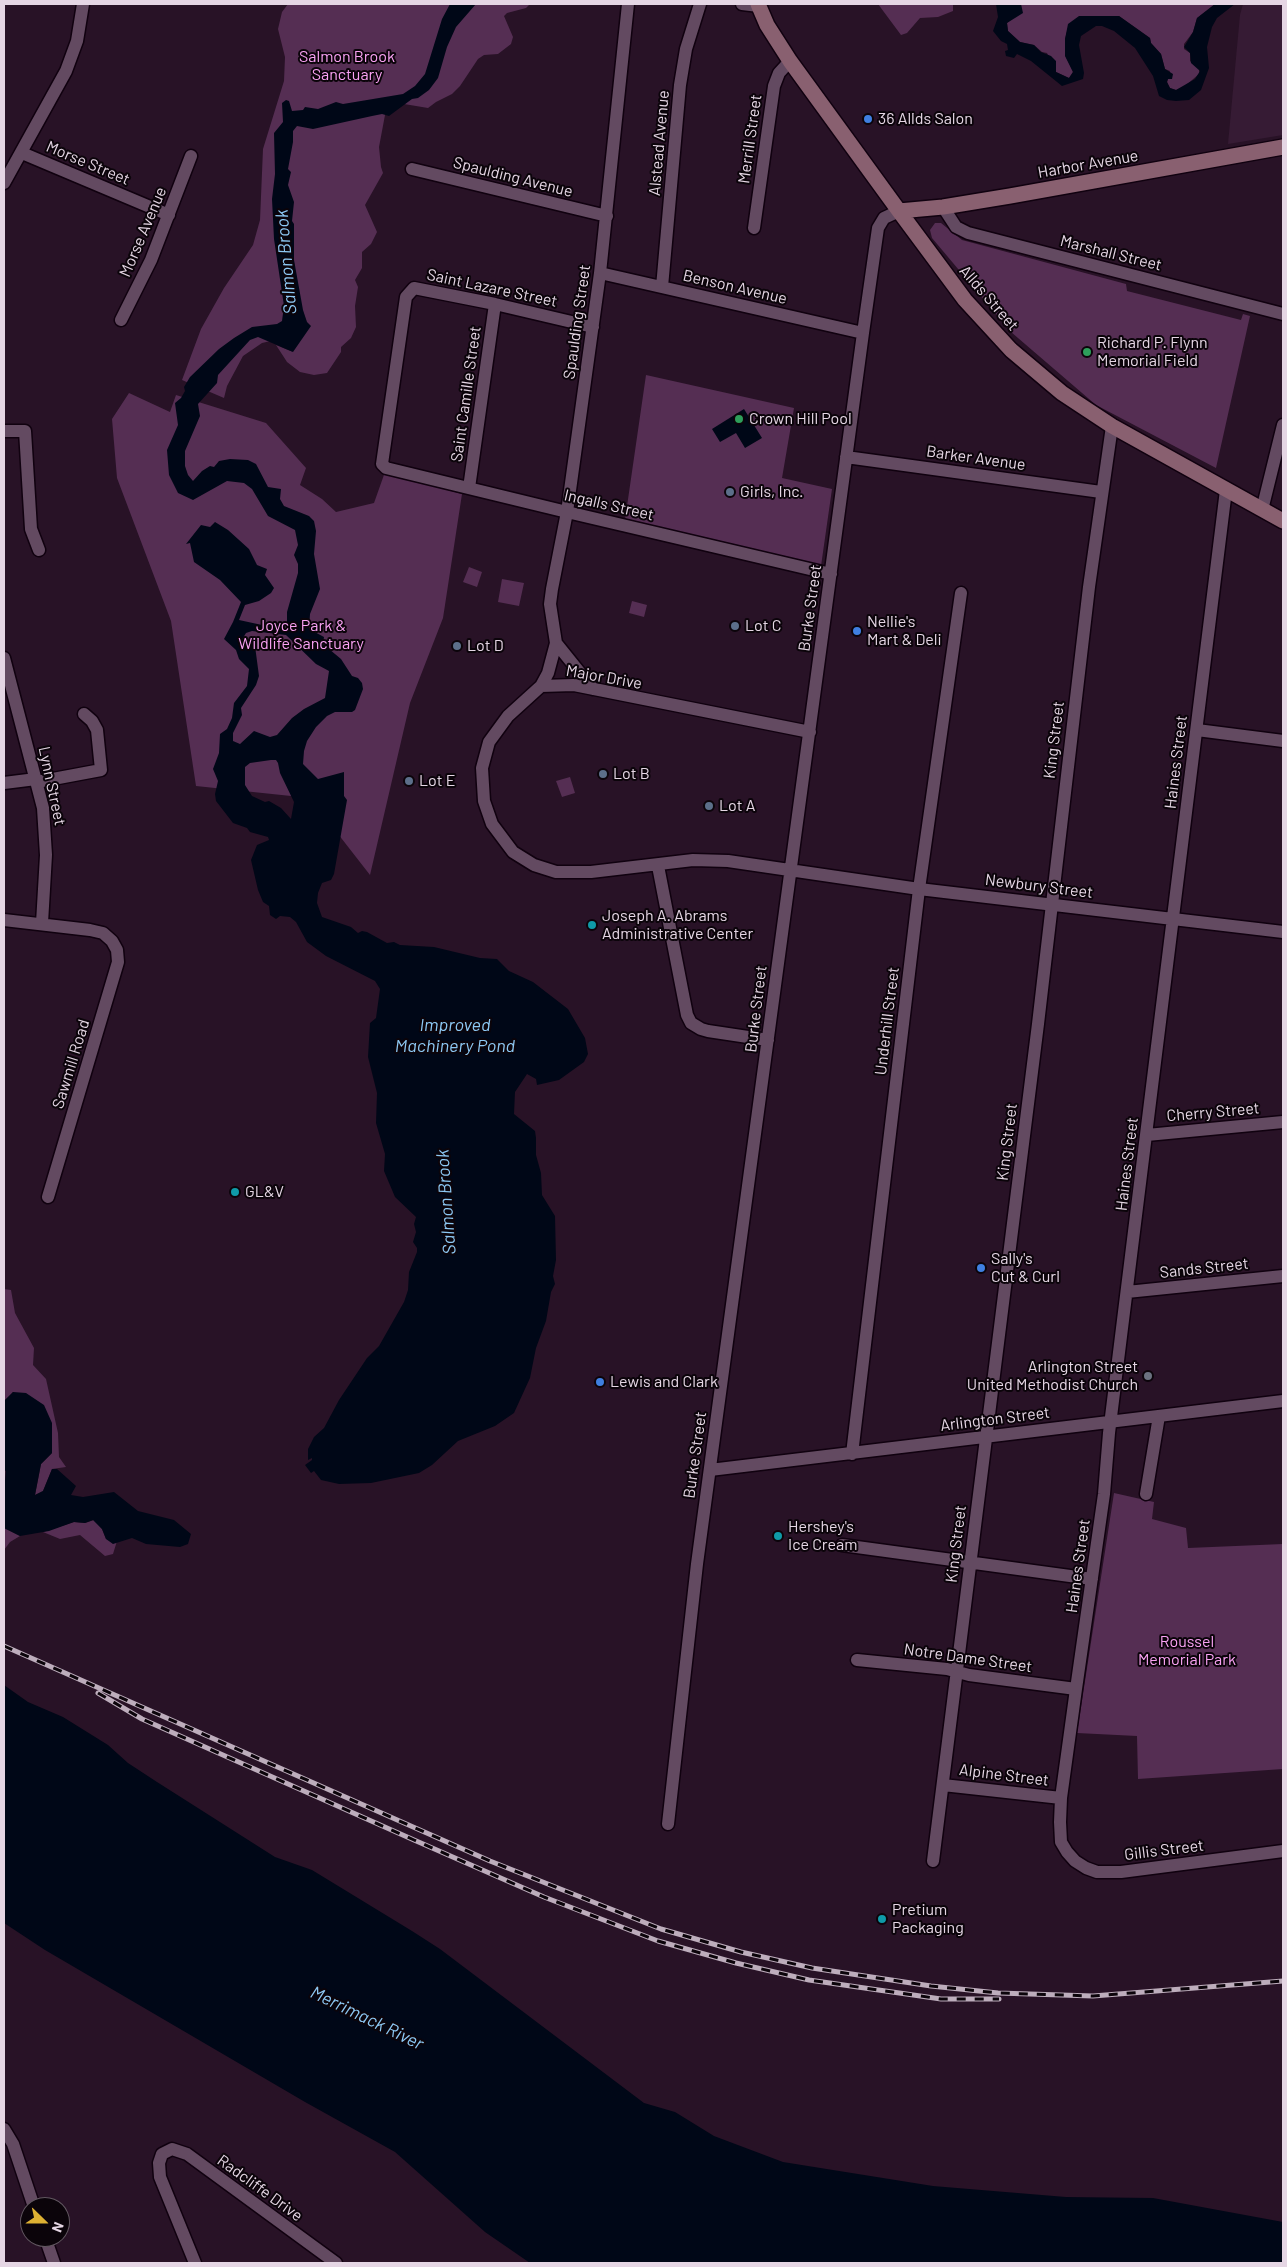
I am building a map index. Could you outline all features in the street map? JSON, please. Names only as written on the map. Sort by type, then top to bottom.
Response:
[{"type":"street","points":[[4,183],[73,56],[81,26],[83,4]]},
{"type":"street","name":"Spaulding Street","points":[[541,686],[548,673],[556,643],[551,596],[567,512],[593,327],[607,216],[628,4]]},
{"type":"street","name":"Alstead Avenue","points":[[662,287],[680,85],[686,49],[700,4]]},
{"type":"street","points":[[742,4],[759,5]]},
{"type":"street","name":"Allds Street","points":[[759,5],[767,25],[790,61],[954,286],[995,334],[1043,378],[1112,426],[1283,521]]},
{"type":"street","name":"Merrill Street","points":[[754,228],[774,86],[779,73],[790,61]]},
{"type":"street","name":"Harbor Avenue","points":[[899,211],[943,207],[1283,147]]},
{"type":"street","name":"Morse Street","points":[[22,153],[169,215]]},
{"type":"street","name":"Morse Avenue","points":[[121,320],[151,260],[191,156]]},
{"type":"street","name":"Spaulding Avenue","points":[[412,169],[607,216]]},
{"type":"street","name":"Marshall Street","points":[[943,207],[956,227],[968,233],[1283,314]]},
{"type":"street","name":"Burke Street","points":[[668,1824],[710,1470],[878,228],[884,218],[899,211]]},
{"type":"street","name":"Benson Avenue","points":[[600,273],[863,333]]},
{"type":"street","name":"Saint Lazare Street","points":[[382,464],[406,297],[414,288],[495,304],[593,327]]},
{"type":"street","name":"Saint Camille Street","points":[[469,488],[495,304]]},
{"type":"street","points":[[1262,510],[1283,425]]},
{"type":"street","name":"King Street","points":[[933,1861],[1101,492],[1112,426]]},
{"type":"street","points":[[4,431],[25,431],[31,529],[39,550]]},
{"type":"street","name":"Barker Avenue","points":[[846,457],[1101,492]]},
{"type":"street","name":"Ingalls Street","points":[[382,464],[386,468],[831,574]]},
{"type":"street","name":"Haines Street","points":[[1061,1842],[1061,1798],[1104,1494],[1111,1421],[1226,490]]},
{"type":"street","name":"Underhill Street","points":[[852,1454],[919,889],[961,592]]},
{"type":"street","points":[[556,643],[593,689]]},
{"type":"street","name":"Lynn Street","points":[[4,658],[37,781],[46,831],[42,924]]},
{"type":"street","name":"Major Drive","points":[[791,871],[722,860],[693,860],[658,866],[591,872],[556,872],[534,865],[513,852],[492,824],[483,792],[482,768],[484,754],[489,742],[506,718],[541,686],[563,684],[593,689],[810,732]]},
{"type":"street","points":[[4,783],[37,781],[101,770],[97,730],[92,721],[84,714]]},
{"type":"street","points":[[1197,730],[1283,741]]},
{"type":"street","points":[[658,866],[687,1015],[691,1023],[701,1030],[768,1040]]},
{"type":"street","name":"Newbury Street","points":[[791,871],[919,889],[1051,903],[1283,932]]},
{"type":"street","points":[[4,920],[42,924]]},
{"type":"street","name":"Sawmill Road","points":[[42,924],[103,933],[112,941],[117,950],[118,962],[48,1197]]},
{"type":"street","name":"Cherry Street","points":[[1147,1135],[1283,1122]]},
{"type":"street","name":"Sands Street","points":[[1127,1292],[1283,1276]]},
{"type":"street","name":"Arlington Street","points":[[710,1470],[1283,1401]]},
{"type":"street","points":[[1146,1494],[1159,1416]]},
{"type":"street","points":[[842,1545],[960,1560],[970,1564],[1092,1579]]},
{"type":"street","name":"Notre Dame Street","points":[[857,1660],[1076,1689]]},
{"type":"street","name":"Alpine Street","points":[[943,1785],[1061,1798]]},
{"type":"street","name":"Gillis Street","points":[[1061,1842],[1075,1861],[1086,1868],[1109,1873],[1283,1851]]},
{"type":"street","points":[[4,2129],[13,2144],[31,2197]]},
{"type":"street","name":"Radcliffe Drive","points":[[195,2263],[160,2177],[159,2163],[162,2154],[172,2150],[187,2154],[336,2263]]},
{"type":"street","points":[[48,2247],[54,2263]]},
{"type":"shaded area","points":[[1243,4],[1283,4],[1283,135],[1228,144],[1240,15]]},
{"type":"green space","name":"Salmon Brook Sanctuary","points":[[288,4],[530,4],[526,8],[507,13],[504,16],[513,37],[511,44],[498,54],[484,55],[478,59],[460,86],[452,94],[428,108],[404,104],[385,115],[379,147],[383,173],[365,205],[377,232],[371,244],[362,252],[362,268],[355,280],[358,287],[355,306],[356,327],[351,338],[341,347],[341,352],[327,373],[314,375],[300,372],[287,362],[276,345],[293,352],[275,340],[262,343],[243,356],[227,386],[224,398],[182,380],[201,329],[224,288],[253,245],[260,220],[263,149],[284,81],[285,57],[278,29],[282,12]]},
{"type":"green space","points":[[878,4],[953,4],[953,11],[938,17],[920,18],[907,33],[901,35]]},
{"type":"green space","points":[[1021,4],[1215,4],[1197,18],[1193,32],[1184,44],[1184,49],[1190,53],[1190,61],[1199,69],[1199,74],[1185,86],[1176,90],[1170,88],[1167,82],[1170,71],[1165,69],[1161,54],[1151,43],[1150,38],[1119,16],[1088,17],[1068,28],[1065,39],[1065,55],[1073,72],[1069,78],[1056,72],[1047,53],[1042,52],[1034,45],[1020,42],[1008,31],[1007,23],[1021,10]]},
{"type":"green space","points":[[935,223],[941,223],[962,240],[1126,284],[1127,291],[1241,320],[1243,314],[1250,316],[1216,468],[1096,405],[1011,332],[932,238],[930,230]]},
{"type":"green space","points":[[646,375],[794,408],[782,478],[832,489],[821,566],[625,520]]},
{"type":"green space","name":"Joyce Park & Wildlife Sanctuary","points":[[129,393],[170,412],[176,395],[266,423],[306,468],[300,485],[322,499],[336,512],[374,503],[385,472],[462,494],[443,618],[410,703],[370,875],[310,798],[196,786],[171,621],[117,478],[112,419]]},
{"type":"green space","points":[[469,567],[482,572],[477,587],[463,582]]},
{"type":"green space","points":[[502,579],[524,583],[519,606],[498,602]]},
{"type":"green space","points":[[632,601],[647,605],[644,617],[629,613]]},
{"type":"green space","points":[[570,777],[575,793],[562,797],[556,781]]},
{"type":"green space","points":[[4,1289],[11,1290],[15,1313],[34,1348],[33,1365],[46,1379],[58,1433],[59,1457],[66,1467],[52,1469],[43,1491],[35,1495],[41,1464],[52,1453],[13,1392],[4,1401]]},
{"type":"green space","name":"Roussel Memorial Park","points":[[1114,1493],[1154,1502],[1152,1519],[1186,1528],[1188,1548],[1283,1544],[1283,1769],[1138,1779],[1137,1736],[1077,1733]]},
{"type":"green space","points":[[94,1520],[102,1529],[106,1539],[117,1541],[113,1554],[105,1556],[80,1535],[60,1539],[43,1532],[74,1522],[85,1523]]},
{"type":"green space","points":[[4,1528],[20,1536],[10,1542],[4,1550]]},
{"type":"water","name":"Improved Machinery Pond","points":[[450,4],[476,4],[456,27],[447,47],[438,78],[429,90],[418,98],[412,99],[389,116],[382,114],[313,129],[297,126],[293,131],[288,169],[291,172],[288,185],[294,202],[292,221],[294,224],[294,260],[303,310],[307,322],[311,326],[293,352],[258,337],[250,340],[218,375],[217,383],[198,404],[200,416],[185,451],[185,466],[188,475],[193,481],[202,471],[210,466],[214,467],[219,461],[230,459],[248,460],[256,464],[268,487],[281,489],[280,499],[284,506],[309,516],[314,521],[316,531],[314,554],[320,589],[310,614],[309,629],[324,637],[323,644],[341,659],[352,676],[358,678],[362,683],[363,689],[355,710],[352,712],[335,712],[327,716],[316,727],[307,741],[304,751],[303,764],[318,779],[344,772],[344,796],[347,800],[334,874],[331,880],[322,883],[318,893],[317,903],[322,917],[351,927],[358,933],[362,931],[367,932],[387,943],[394,942],[400,945],[434,947],[480,958],[497,959],[509,971],[533,982],[568,1009],[585,1038],[588,1054],[584,1062],[559,1080],[537,1085],[536,1079],[527,1074],[515,1092],[514,1114],[535,1131],[536,1155],[541,1173],[542,1195],[555,1216],[556,1260],[553,1276],[555,1284],[551,1292],[546,1321],[536,1348],[530,1378],[514,1413],[495,1426],[458,1441],[432,1465],[419,1473],[371,1483],[339,1484],[321,1480],[314,1471],[311,1473],[305,1465],[312,1460],[312,1458],[308,1460],[308,1449],[314,1437],[324,1428],[339,1400],[367,1358],[379,1346],[404,1302],[408,1290],[409,1272],[417,1252],[413,1242],[416,1232],[414,1224],[416,1217],[395,1197],[384,1171],[385,1154],[376,1123],[377,1093],[368,1057],[370,1023],[376,1018],[380,989],[375,981],[326,956],[307,942],[296,922],[290,917],[280,916],[276,919],[270,915],[269,906],[263,902],[258,890],[251,860],[257,845],[269,840],[268,837],[250,832],[247,828],[233,823],[216,801],[215,794],[218,781],[213,769],[219,753],[220,734],[227,729],[232,718],[234,703],[247,686],[249,669],[239,659],[236,650],[224,639],[241,602],[220,580],[194,562],[190,543],[186,544],[201,525],[210,527],[215,522],[228,530],[249,549],[257,565],[267,569],[265,575],[274,588],[271,593],[259,601],[245,605],[239,620],[285,630],[287,629],[287,612],[298,573],[298,564],[294,555],[298,545],[295,530],[268,516],[252,489],[244,483],[227,481],[193,500],[178,493],[169,475],[167,450],[178,425],[175,403],[181,398],[185,391],[184,387],[190,377],[219,349],[252,327],[277,324],[282,321],[284,306],[274,239],[272,199],[275,174],[274,133],[283,122],[282,103],[286,100],[289,101],[292,111],[303,110],[305,107],[318,109],[336,102],[343,104],[403,94],[415,86],[425,74],[442,19]],"holes":[[[252,631],[286,635],[316,664],[329,671],[325,698],[292,718],[277,735],[270,737],[254,731],[240,744],[233,741],[233,733],[242,715],[241,708],[256,685],[259,676],[255,646],[248,641],[242,647],[240,643],[246,633]],[[276,760],[278,763],[280,773],[294,802],[291,819],[281,808],[269,801],[265,802],[252,796],[245,785],[245,767],[250,763]]]},
{"type":"water","points":[[996,4],[1021,4],[1023,13],[1007,23],[1008,31],[1020,42],[1034,45],[1041,52],[1051,56],[1056,61],[1056,72],[1069,78],[1073,72],[1065,56],[1065,39],[1068,24],[1079,16],[1119,16],[1150,38],[1151,43],[1161,54],[1165,69],[1173,74],[1172,79],[1168,79],[1167,82],[1170,88],[1176,90],[1195,79],[1200,71],[1191,63],[1190,53],[1184,47],[1193,32],[1197,18],[1215,4],[1235,4],[1217,18],[1212,27],[1207,47],[1209,68],[1201,90],[1189,100],[1176,101],[1167,100],[1159,96],[1153,76],[1135,48],[1114,31],[1102,26],[1096,26],[1081,36],[1079,45],[1084,73],[1083,79],[1062,86],[1031,61],[1017,54],[1014,58],[1006,56],[1007,44],[1001,41],[993,31],[998,17]]},
{"type":"water","name":"Crown Hill Pool","points":[[744,409],[762,438],[745,448],[736,433],[720,442],[712,429]]},
{"type":"water","points":[[13,1392],[26,1393],[44,1405],[52,1423],[52,1453],[41,1464],[35,1495],[43,1491],[52,1469],[57,1469],[76,1486],[71,1495],[83,1497],[114,1492],[138,1511],[174,1520],[191,1534],[188,1544],[180,1547],[146,1544],[132,1538],[113,1544],[106,1539],[102,1529],[93,1520],[85,1523],[74,1522],[49,1531],[20,1536],[4,1528],[6,1471],[4,1470],[4,1401]]},
{"type":"water","name":"Merrimack River","points":[[4,1685],[28,1702],[63,1717],[108,1745],[128,1763],[275,1857],[312,1870],[412,1931],[440,1949],[644,2103],[675,2112],[714,2136],[783,2162],[933,2186],[1066,2197],[1153,2198],[1283,2222],[1283,2263],[530,2263],[485,2232],[395,2152],[305,2102],[45,1950],[4,1923]]},
{"type":"railway","points":[[4,1646],[490,1861],[661,1929],[741,1952],[812,1968],[931,1986],[998,1993],[1093,1996],[1283,1981]]},
{"type":"railway","points":[[98,1693],[142,1719],[414,1840],[544,1897],[658,1941],[736,1963],[809,1980],[941,1999],[999,1999]]},
{"type":"place","name":"36 Allds Salon","points":[[868,119]]},
{"type":"place","name":"Richard P. Flynn Memorial Field","points":[[1087,352]]},
{"type":"place","name":"Crown Hill Pool","points":[[739,419]]},
{"type":"place","name":"Girls, Inc.","points":[[730,492]]},
{"type":"place","name":"Lot C","points":[[735,626]]},
{"type":"place","name":"Nellie's Mart & Deli","points":[[857,631]]},
{"type":"place","name":"Lot D","points":[[457,646]]},
{"type":"place","name":"Lot B","points":[[603,774]]},
{"type":"place","name":"Lot E","points":[[409,781]]},
{"type":"place","name":"Lot A","points":[[709,806]]},
{"type":"place","name":"Joseph A. Abrams Administrative Center","points":[[592,925]]},
{"type":"place","name":"GL&V","points":[[235,1192]]},
{"type":"place","name":"Sally's Cut & Curl","points":[[981,1268]]},
{"type":"place","name":"Arlington Street United Methodist Church","points":[[1148,1376]]},
{"type":"place","name":"Lewis and Clark","points":[[600,1382]]},
{"type":"place","name":"Hershey's Ice Cream","points":[[778,1536]]},
{"type":"place","name":"Pretium Packaging","points":[[882,1919]]},
{"type":"water label","name":"Salmon Brook","points":[[286,262]]},
{"type":"water label","name":"Salmon Brook","points":[[446,1202]]}]
